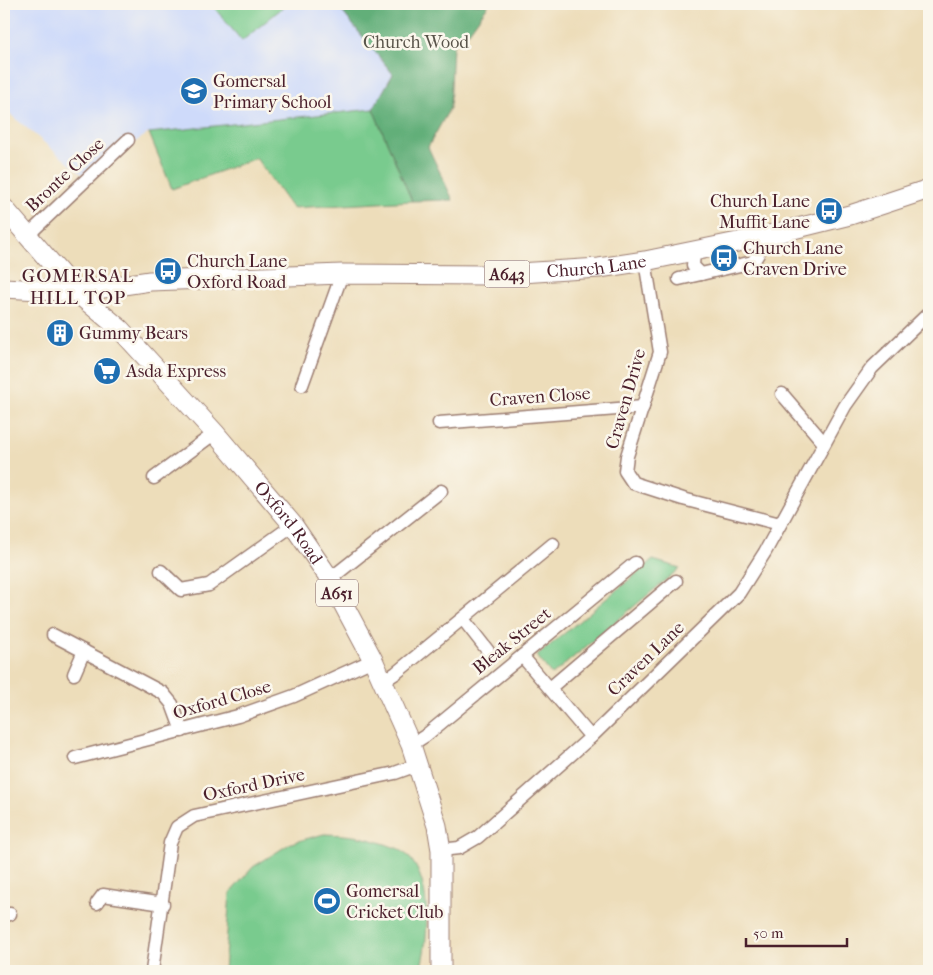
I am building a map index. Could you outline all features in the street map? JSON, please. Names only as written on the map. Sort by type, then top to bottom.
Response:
[{"type":"main road","name":"Church Lane","points":[[76,292],[150,281],[342,274],[488,275],[599,268],[645,261],[757,238],[850,215],[929,189]]},
{"type":"main road","name":"Oxford Road","points":[[4,208],[76,292],[120,329],[215,433],[294,525],[330,580],[373,660],[410,745],[437,826],[441,850],[441,971]]},
{"type":"main road","name":"A643","points":[[4,288],[76,292]]},
{"type":"street","name":"Bronte Close","points":[[27,236],[128,140]]},
{"type":"street","points":[[680,279],[753,262],[758,254],[757,238]]},
{"type":"street","points":[[694,251],[693,266],[701,274]]},
{"type":"street","name":"Craven Drive","points":[[645,261],[660,352],[626,456],[625,470],[633,483],[683,499],[780,524]]},
{"type":"street","points":[[302,385],[342,274]]},
{"type":"street","name":"Craven Lane","points":[[441,850],[460,848],[478,837],[591,737],[739,593],[750,577],[845,406],[872,368],[929,313]]},
{"type":"street","points":[[782,394],[824,443]]},
{"type":"street","name":"Craven Close","points":[[440,423],[643,407]]},
{"type":"street","points":[[154,478],[215,433]]},
{"type":"street","points":[[330,580],[441,491]]},
{"type":"street","points":[[161,571],[181,590],[209,585],[294,525]]},
{"type":"street","points":[[382,682],[463,619],[547,558],[553,544]]},
{"type":"street","name":"Bleak Street","points":[[410,745],[425,736],[635,563]]},
{"type":"street","points":[[550,688],[676,582]]},
{"type":"street","points":[[463,619],[488,652]]},
{"type":"street","points":[[53,635],[163,693],[172,704],[182,731]]},
{"type":"street","points":[[74,674],[84,651]]},
{"type":"street","points":[[522,656],[591,737]]},
{"type":"street","name":"Oxford Close","points":[[75,758],[182,731],[285,700],[373,660]]},
{"type":"street","name":"Oxford Drive","points":[[152,971],[163,904],[170,843],[177,827],[194,816],[395,773],[417,765]]},
{"type":"street","points":[[100,895],[163,904]]},
{"type":"shaded area","name":"Gomersal Primary School","points":[[4,4],[336,4],[393,74],[373,109],[149,133],[83,175],[4,109]]},
{"type":"green space","points":[[211,4],[287,4],[242,41]]},
{"type":"green space","name":"Church Wood","points":[[336,4],[489,4],[469,32],[453,46],[450,108],[428,147],[453,200],[412,201],[373,109],[393,74]]},
{"type":"green space","points":[[373,109],[412,201],[292,208],[256,158],[172,189],[149,133]]},
{"type":"green space","points":[[653,560],[680,568],[552,675],[537,656]]},
{"type":"green space","name":"Gomersal Cricket Club","points":[[324,834],[356,836],[379,842],[401,850],[412,861],[420,875],[426,907],[427,925],[420,971],[224,971],[230,893],[253,867],[291,843]]},
{"type":"place","name":"Gomersal Primary School","points":[[194,91]]},
{"type":"place","name":"Church Lane Muffit Lane","points":[[829,211]]},
{"type":"place","name":"Church Lane Craven Drive","points":[[724,258]]},
{"type":"place","name":"Church Lane Oxford Road","points":[[168,271]]},
{"type":"place","name":"Gummy Bears","points":[[60,333]]},
{"type":"place","name":"Asda Express","points":[[107,371]]},
{"type":"place","name":"Gomersal Cricket Club","points":[[327,901]]},
{"type":"district","name":"GOMERSAL HILL TOP","points":[[78,287]]}]
